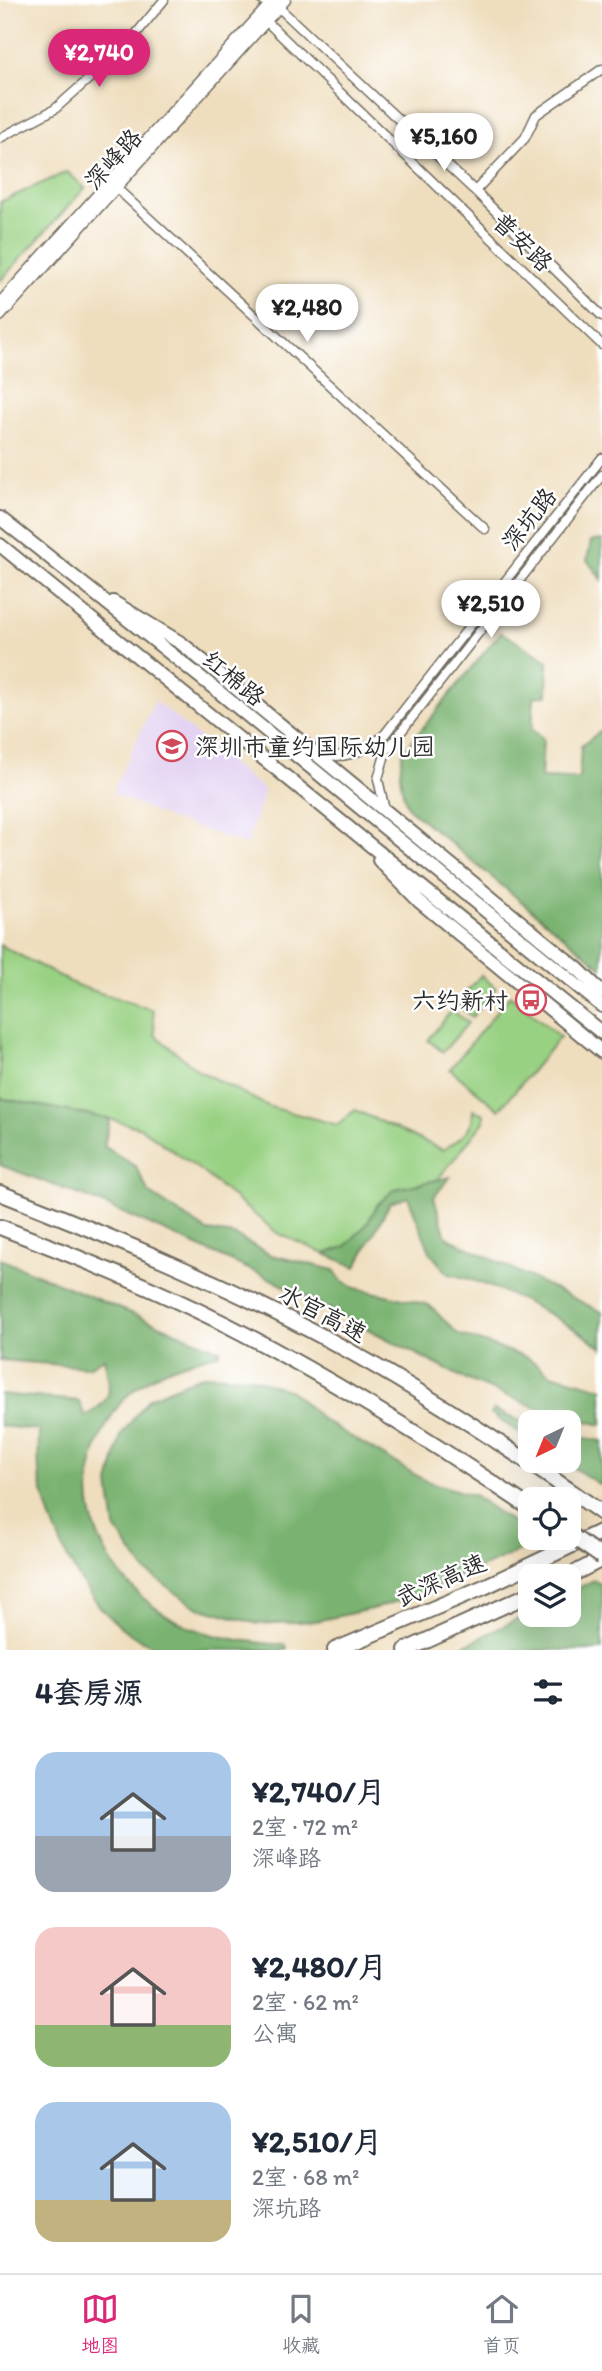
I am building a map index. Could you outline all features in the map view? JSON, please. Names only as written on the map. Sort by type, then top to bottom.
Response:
[{"type":"highway","name":"水官高速","points":[[0,1193],[159,1258],[329,1340],[414,1389],[596,1509]]},
{"type":"highway","points":[[0,1227],[223,1323],[391,1417],[518,1499]]},
{"type":"highway","name":"武深高速","points":[[335,1650],[484,1587],[602,1531]]},
{"type":"highway","points":[[581,1543],[602,1558],[581,1569]]},
{"type":"highway","name":"武深高速","points":[[406,1650],[518,1599]]},
{"type":"main road","name":"红棉路","points":[[0,519],[602,1006]]},
{"type":"main road","name":"红棉路","points":[[0,545],[602,1033]]},
{"type":"main road","points":[[91,591],[160,627],[579,970],[602,992]]},
{"type":"main road","points":[[355,833],[419,901],[602,1052]]},
{"type":"street","points":[[0,138],[55,109],[127,45],[164,0]]},
{"type":"street","points":[[273,2],[475,191],[602,316]]},
{"type":"street","name":"深峰路","points":[[0,303],[266,21],[273,2]]},
{"type":"street","name":"深峰路","points":[[0,316],[273,2]]},
{"type":"street","name":"普安路","points":[[266,21],[602,345]]},
{"type":"street","points":[[475,191],[524,138],[536,115],[602,69]]},
{"type":"street","points":[[113,184],[485,529]]},
{"type":"street","name":"深坑路","points":[[306,745],[320,753],[348,755],[374,744],[386,734],[602,458]]},
{"type":"street","name":"深坑路","points":[[387,812],[381,802],[378,779],[386,751],[602,475]]},
{"type":"shaded area","name":"深圳市童约国际幼儿园","points":[[155,701],[264,790],[247,845],[165,817],[112,793]]},
{"type":"green space","points":[[67,172],[85,188],[0,281],[0,202]]},
{"type":"green space","points":[[602,540],[602,580],[587,560],[591,541]]},
{"type":"green space","points":[[501,632],[548,661],[547,695],[534,697],[532,730],[543,738],[541,778],[579,779],[581,746],[602,730],[602,968],[409,809],[404,795],[400,774],[403,752]]},
{"type":"green space","points":[[0,945],[76,985],[153,1010],[155,1035],[199,1071],[270,1107],[338,1125],[355,1110],[443,1150],[468,1129],[473,1110],[484,1114],[484,1122],[437,1180],[395,1189],[378,1204],[367,1224],[345,1247],[325,1254],[277,1233],[201,1171],[141,1128],[110,1119],[0,1098]]},
{"type":"green space","points":[[481,975],[496,988],[472,1017],[456,1004]]},
{"type":"green space","points":[[510,995],[560,1037],[499,1110],[450,1069]]},
{"type":"green space","points":[[452,1010],[468,1023],[443,1052],[428,1040]]},
{"type":"green space","points":[[0,1098],[110,1119],[104,1146],[136,1167],[149,1193],[207,1231],[234,1235],[271,1255],[334,1270],[341,1280],[355,1288],[429,1305],[458,1334],[528,1358],[551,1374],[602,1388],[602,1425],[581,1420],[581,1410],[542,1410],[463,1378],[269,1278],[94,1200],[0,1165]]},
{"type":"green space","points":[[450,1177],[434,1197],[446,1237],[602,1312],[602,1348],[528,1304],[486,1285],[448,1274],[431,1254],[408,1197],[390,1203],[356,1267],[325,1254],[345,1247],[367,1224],[378,1204],[395,1189]]},
{"type":"green space","points":[[0,1259],[220,1350],[219,1354],[159,1373],[148,1379],[121,1403],[104,1430],[93,1458],[89,1486],[92,1513],[100,1539],[113,1564],[131,1586],[152,1605],[177,1621],[203,1632],[244,1641],[286,1645],[287,1650],[169,1650],[143,1641],[120,1626],[100,1607],[82,1583],[68,1558],[46,1504],[39,1473],[39,1430],[0,1426],[0,1394],[79,1401],[85,1416],[102,1404],[108,1392],[104,1358],[88,1367],[0,1360]]},
{"type":"green space","points":[[203,1375],[250,1377],[291,1391],[323,1420],[426,1481],[475,1496],[518,1526],[518,1550],[522,1550],[428,1591],[376,1608],[316,1621],[258,1624],[195,1606],[144,1570],[115,1528],[109,1484],[121,1435],[149,1398]]},
{"type":"green space","points":[[494,1410],[518,1420],[518,1432],[491,1414]]},
{"type":"green space","points":[[581,1437],[602,1441],[602,1486],[581,1473]]},
{"type":"green space","points":[[594,1580],[602,1585],[602,1650],[455,1650],[518,1619],[518,1627],[581,1627],[581,1587]]},
{"type":"place","name":"深圳市童约国际幼儿园","points":[[172,746]]},
{"type":"place","name":"六约新村","points":[[531,1000]]}]
